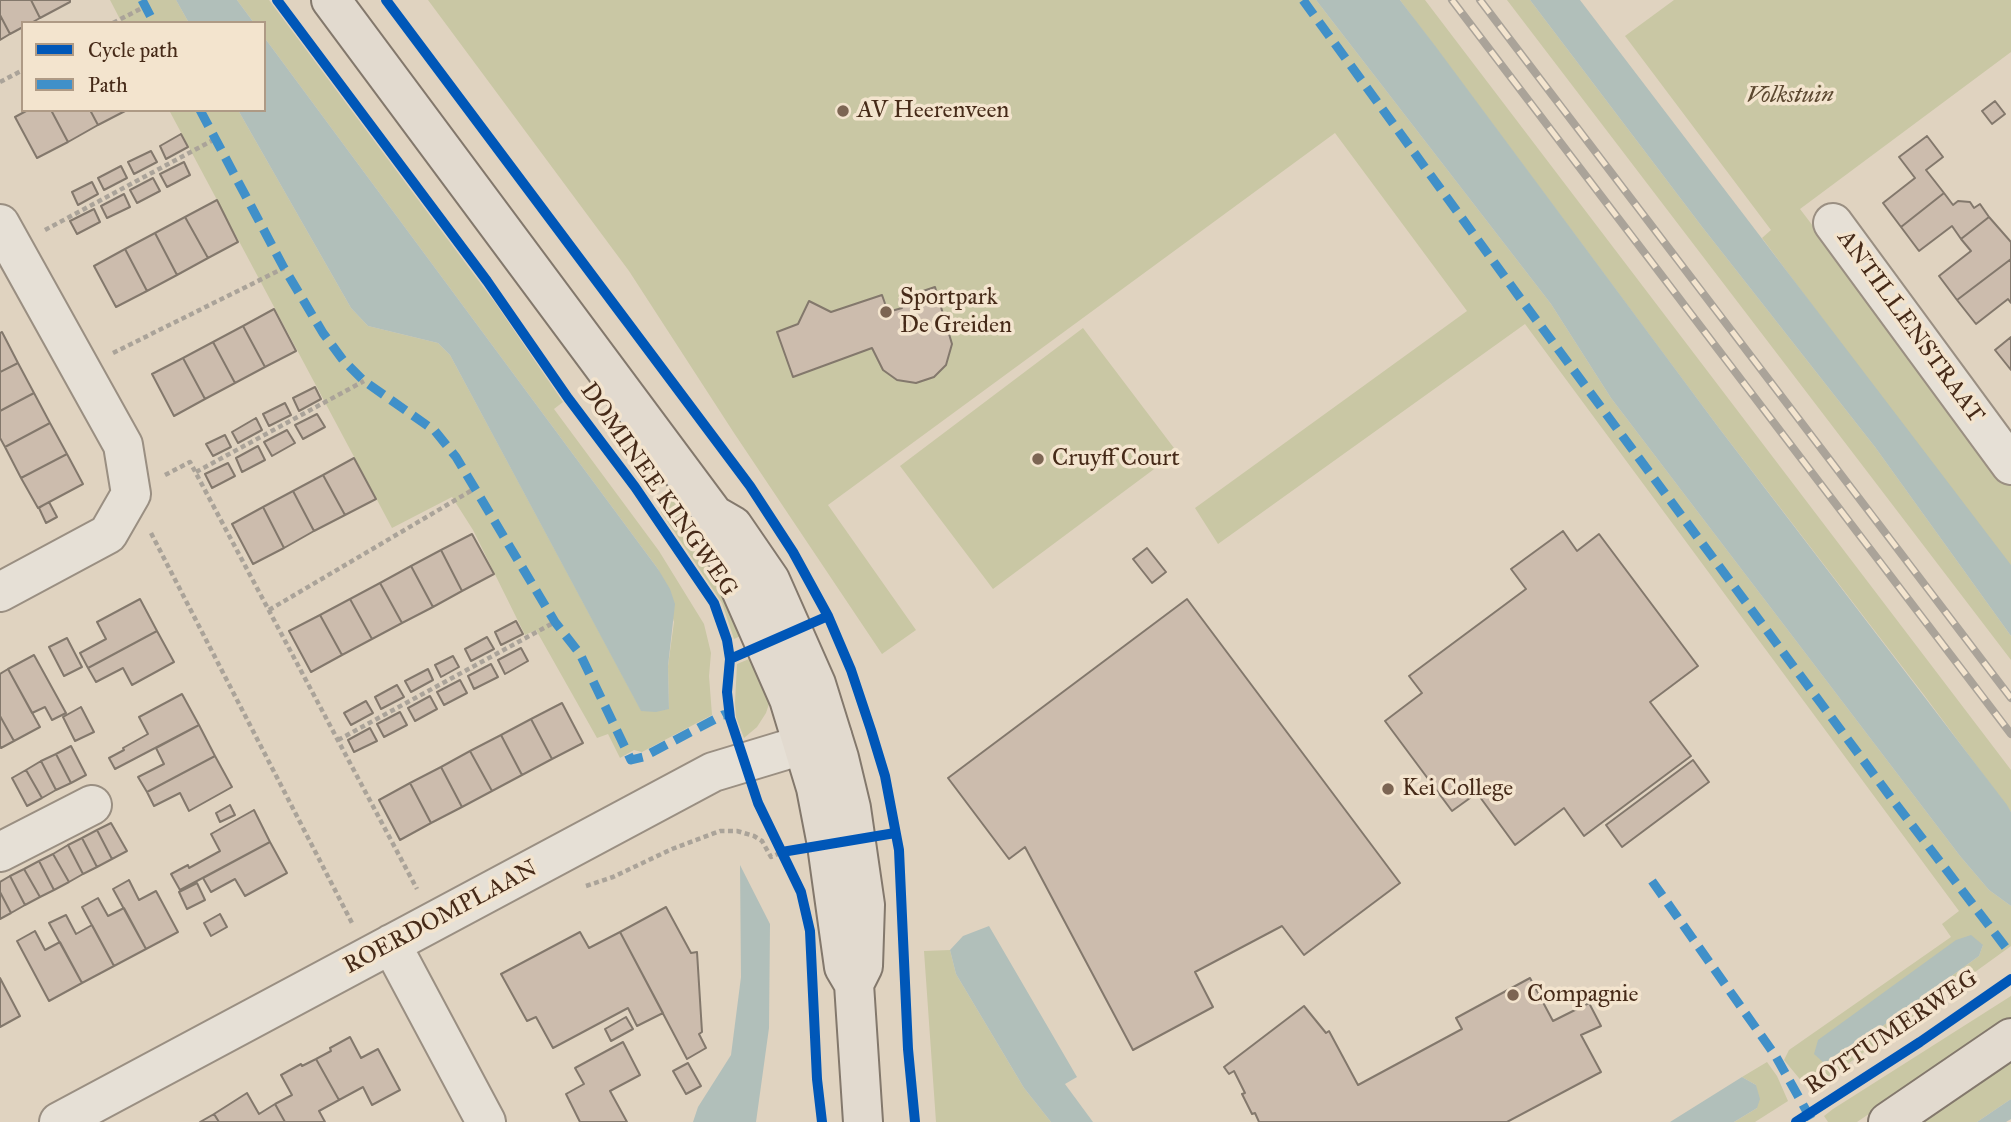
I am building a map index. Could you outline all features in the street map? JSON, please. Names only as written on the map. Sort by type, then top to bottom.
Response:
[{"type":"main road","name":"DOMINEE KINGWEG","points":[[331,0],[714,515],[717,535],[779,671],[851,808],[864,892],[863,966],[854,984]]},
{"type":"main road","name":"DOMINEE KINGWEG","points":[[818,741],[827,845],[844,967],[854,984],[863,1122]]},
{"type":"main road","points":[[1888,1122],[2011,1038]]},
{"type":"street","name":"ANTILLENSTRAAT","points":[[1833,223],[2011,464]]},
{"type":"street","points":[[0,592],[108,534],[131,494],[123,444],[4,234]]},
{"type":"street","name":"ROERDOMPLAAN","points":[[77,1118],[380,950],[713,772],[818,741]]},
{"type":"street","points":[[0,852],[92,805]]},
{"type":"street","points":[[380,950],[486,1122]]},
{"type":"path","points":[[117,21],[146,6]]},
{"type":"path","points":[[0,82],[21,71]]},
{"type":"path","points":[[4,234],[215,139]]},
{"type":"path","points":[[81,369],[284,268]]},
{"type":"path","points":[[196,472],[364,381]]},
{"type":"path","points":[[380,950],[131,494],[190,462],[434,921]]},
{"type":"path","points":[[269,610],[474,489]]},
{"type":"path","points":[[338,740],[555,622]]},
{"type":"path","points":[[578,889],[613,877],[672,849],[720,831],[737,831],[754,836],[762,841],[771,857],[785,857],[827,845]]},
{"type":"path","points":[[776,839],[785,857]]},
{"type":"green space","points":[[110,0],[176,0],[188,21],[121,21]]},
{"type":"green space","points":[[237,0],[269,0],[496,304],[563,402],[554,409],[659,551],[704,624],[711,653],[709,676],[712,715],[642,752],[634,750],[620,758],[608,734],[597,738],[536,630],[525,635],[473,530],[452,497],[392,528],[170,112],[239,112],[351,308],[368,326],[438,343],[450,355],[641,710],[669,709],[668,666],[674,622],[658,569],[266,40],[266,21],[253,21]]},
{"type":"green space","name":"Sportpark De Greiden","points":[[428,0],[1316,0],[1551,304],[1611,398],[1960,856],[1989,890],[2011,906],[2011,946],[1838,1071],[1808,1089],[1784,1060],[1789,1050],[1951,937],[1942,924],[1959,911],[1525,324],[1218,544],[1195,508],[1467,311],[1335,133],[828,505],[916,630],[882,654],[629,271]],"holes":[[[1983,945],[1979,956],[1837,1059]]]},
{"type":"green space","points":[[1400,0],[1425,0],[2011,770],[2011,812],[1719,428]]},
{"type":"green space","points":[[1507,0],[1530,0],[1703,228],[1875,447],[2011,636],[2011,660]]},
{"type":"green space","name":"Volkstuin","points":[[1674,0],[2011,0],[2011,52],[1800,209],[2011,486],[2011,572],[1762,238],[1771,230],[1625,36]]},
{"type":"green space","name":"Cruyff Court","points":[[1083,328],[1177,452],[993,589],[900,466]]},
{"type":"green space","points":[[673,499],[695,521],[751,631],[734,639],[722,603],[661,512]]},
{"type":"green space","points":[[761,654],[770,701],[757,727],[744,738],[736,717],[737,664]]},
{"type":"green space","points":[[950,950],[956,974],[1024,1088],[1051,1122],[936,1122],[924,951]]},
{"type":"green space","points":[[2011,996],[2011,1019],[1857,1122],[1828,1122],[1824,1116],[1833,1109]]},
{"type":"green space","points":[[2011,1056],[2011,1099],[1977,1122],[1914,1122]]},
{"type":"green space","points":[[1767,1062],[1777,1076],[1788,1101],[1755,1122],[1734,1122],[1757,1108],[1756,1085],[1742,1077]]},
{"type":"shaded area","points":[[176,0],[237,0],[253,21],[188,21]]},
{"type":"shaded area","points":[[1316,0],[1400,0],[1719,428],[2007,805],[2011,812],[2011,906],[1989,890],[1960,856],[1611,398],[1551,304]]},
{"type":"shaded area","points":[[1530,0],[1580,0],[2011,565],[2011,636],[1875,447],[1703,228]]},
{"type":"shaded area","points":[[266,40],[658,569],[675,604],[668,666],[669,709],[641,711],[450,355],[438,343],[368,326],[351,308],[239,112],[266,112]]},
{"type":"shaded area","points":[[740,865],[770,924],[769,1028],[756,1122],[693,1122],[698,1107],[731,1055],[741,977]]},
{"type":"shaded area","points":[[989,926],[1077,1077],[1065,1084],[1093,1122],[1051,1122],[1024,1088],[956,974],[950,950],[963,936]]},
{"type":"shaded area","points":[[1971,935],[1983,945],[1979,956],[1837,1059],[1823,1062],[1814,1054],[1818,1040],[1956,940]]},
{"type":"shaded area","points":[[1742,1077],[1756,1085],[1760,1099],[1757,1108],[1734,1122],[1670,1122]]},
{"type":"shaded area","points":[[2011,1099],[2011,1119],[2006,1122],[1977,1122]]},
{"type":"building","points":[[0,0],[31,0],[40,18],[35,21],[21,21],[21,28],[10,34],[0,15]]},
{"type":"building","points":[[31,0],[70,0],[70,2],[40,18]]},
{"type":"building","points":[[0,15],[10,34],[0,40]]},
{"type":"building","points":[[1995,101],[2005,114],[1992,124],[1982,111]]},
{"type":"building","points":[[24,112],[52,112],[68,142],[37,158],[15,117]]},
{"type":"building","points":[[52,112],[91,112],[98,125],[68,142]]},
{"type":"building","points":[[91,112],[123,112],[98,125]]},
{"type":"building","points":[[181,134],[188,147],[166,159],[160,146]]},
{"type":"building","points":[[1927,136],[1943,157],[1926,170],[1944,193],[1901,227],[1883,203],[1915,178],[1899,157]]},
{"type":"building","points":[[151,151],[157,162],[134,174],[128,162]]},
{"type":"building","points":[[184,162],[190,175],[167,187],[160,174]]},
{"type":"building","points":[[121,166],[127,178],[104,190],[98,178]]},
{"type":"building","points":[[153,178],[160,191],[137,203],[130,190]]},
{"type":"building","points":[[92,182],[98,194],[78,205],[72,192]]},
{"type":"building","points":[[1944,193],[1953,205],[1958,201],[1970,202],[1974,208],[1980,204],[1989,217],[1961,239],[1952,226],[1919,251],[1901,227]]},
{"type":"building","points":[[124,194],[130,207],[107,218],[101,206]]},
{"type":"building","points":[[217,200],[238,242],[208,258],[185,217]]},
{"type":"building","points":[[94,209],[100,222],[77,234],[70,221]]},
{"type":"building","points":[[185,217],[208,258],[177,275],[155,233]]},
{"type":"building","points":[[1989,217],[2011,242],[2011,259],[1957,300],[1939,276],[1971,251],[1961,239]]},
{"type":"building","points":[[155,233],[177,275],[147,291],[125,249]]},
{"type":"building","points":[[125,249],[147,291],[116,307],[94,266]]},
{"type":"building","points":[[2011,259],[2011,303],[2008,299],[1976,324],[1957,300]]},
{"type":"building","points":[[935,287],[952,344],[946,365],[934,377],[916,383],[897,380],[883,370],[872,348],[793,377],[777,332],[798,324],[809,301],[831,312],[882,295],[888,312],[902,308],[899,299]]},
{"type":"building","points":[[274,309],[296,351],[265,367],[243,326]]},
{"type":"building","points":[[243,326],[265,367],[235,383],[213,342]]},
{"type":"building","points":[[2,332],[18,363],[0,372],[0,333]]},
{"type":"building","points":[[2011,337],[2011,370],[1995,350]]},
{"type":"building","points":[[213,342],[235,383],[205,399],[183,358]]},
{"type":"building","points":[[183,358],[205,399],[174,416],[152,374]]},
{"type":"building","points":[[18,363],[34,393],[0,411],[0,372]]},
{"type":"building","points":[[315,387],[321,399],[299,411],[293,398]]},
{"type":"building","points":[[34,393],[50,423],[5,447],[0,438],[0,411]]},
{"type":"building","points":[[285,403],[291,415],[269,426],[263,414]]},
{"type":"building","points":[[317,414],[325,427],[303,439],[295,425]]},
{"type":"building","points":[[256,418],[262,430],[238,443],[232,432]]},
{"type":"building","points":[[50,423],[67,454],[21,478],[5,447]]},
{"type":"building","points":[[287,430],[295,443],[272,456],[264,442]]},
{"type":"building","points":[[225,435],[231,447],[213,456],[206,444]]},
{"type":"building","points":[[258,446],[265,460],[242,472],[236,458]]},
{"type":"building","points":[[67,454],[83,484],[38,508],[21,478]]},
{"type":"building","points":[[354,458],[376,499],[345,515],[323,475]]},
{"type":"building","points":[[228,463],[235,476],[212,488],[205,474]]},
{"type":"building","points":[[323,475],[345,515],[314,531],[293,491]]},
{"type":"building","points":[[293,491],[314,531],[284,548],[263,507]]},
{"type":"building","points":[[49,502],[57,517],[46,523],[39,508]]},
{"type":"building","points":[[263,507],[284,548],[253,564],[232,524]]},
{"type":"building","points":[[1563,531],[1577,551],[1599,534],[1698,666],[1650,702],[1691,756],[1584,836],[1564,808],[1515,845],[1477,793],[1452,811],[1385,721],[1422,693],[1409,676],[1526,589],[1511,569]]},
{"type":"building","points":[[472,534],[494,574],[462,591],[441,550]]},
{"type":"building","points":[[1147,548],[1166,572],[1152,583],[1133,559]]},
{"type":"building","points":[[441,550],[462,591],[433,607],[411,566]]},
{"type":"building","points":[[411,566],[433,607],[402,623],[380,583]]},
{"type":"building","points":[[380,583],[402,623],[372,639],[350,599]]},
{"type":"building","points":[[140,599],[157,631],[88,668],[80,653],[106,639],[97,622]]},
{"type":"building","points":[[350,599],[372,639],[342,655],[320,615]]},
{"type":"building","points":[[1187,599],[1400,883],[1304,955],[1282,926],[1195,972],[1213,1007],[1133,1050],[1025,847],[1009,859],[948,778]]},
{"type":"building","points":[[320,615],[342,655],[311,672],[289,631]]},
{"type":"building","points":[[516,621],[523,634],[501,645],[495,632]]},
{"type":"building","points":[[157,631],[174,662],[132,685],[123,668],[96,682],[88,668]]},
{"type":"building","points":[[487,637],[494,649],[471,661],[465,649]]},
{"type":"building","points":[[67,638],[82,667],[64,676],[49,647]]},
{"type":"building","points":[[521,648],[528,661],[505,674],[498,660]]},
{"type":"building","points":[[34,655],[66,713],[52,720],[45,707],[32,713],[8,669]]},
{"type":"building","points":[[453,656],[459,667],[441,677],[435,665]]},
{"type":"building","points":[[491,664],[498,677],[474,689],[468,676]]},
{"type":"building","points":[[8,669],[40,727],[14,741],[0,716],[0,674]]},
{"type":"building","points":[[428,669],[433,680],[411,692],[405,681]]},
{"type":"building","points":[[460,680],[467,693],[444,705],[437,692]]},
{"type":"building","points":[[397,685],[404,697],[381,709],[375,697]]},
{"type":"building","points":[[182,694],[199,725],[115,769],[109,758],[148,734],[139,717]]},
{"type":"building","points":[[430,696],[437,709],[415,721],[408,708]]},
{"type":"building","points":[[366,701],[373,713],[351,725],[344,713]]},
{"type":"building","points":[[562,703],[583,743],[552,759],[531,719]]},
{"type":"building","points":[[81,707],[94,732],[75,741],[63,717]]},
{"type":"building","points":[[400,712],[407,725],[384,737],[377,724]]},
{"type":"building","points":[[0,716],[14,741],[1,748],[0,746]]},
{"type":"building","points":[[531,719],[552,759],[522,775],[501,735]]},
{"type":"building","points":[[199,725],[215,756],[147,792],[138,777],[164,764],[156,748]]},
{"type":"building","points":[[370,728],[377,741],[354,752],[348,740]]},
{"type":"building","points":[[501,735],[522,775],[492,791],[470,751]]},
{"type":"building","points":[[71,746],[86,775],[71,783],[56,754]]},
{"type":"building","points":[[470,751],[492,791],[462,807],[441,767]]},
{"type":"building","points":[[56,754],[71,783],[56,790],[41,761]]},
{"type":"building","points":[[215,756],[232,787],[189,811],[180,793],[154,806],[147,792]]},
{"type":"building","points":[[1693,760],[1709,782],[1622,847],[1606,825]]},
{"type":"building","points":[[41,761],[56,790],[42,798],[26,770]]},
{"type":"building","points":[[441,767],[462,807],[431,823],[410,783]]},
{"type":"building","points":[[26,770],[42,798],[27,806],[12,778]]},
{"type":"building","points":[[410,783],[431,823],[400,840],[379,800]]},
{"type":"building","points":[[230,805],[235,815],[220,822],[216,813]]},
{"type":"building","points":[[254,810],[270,842],[180,890],[171,874],[188,865],[189,868],[220,851],[211,834]]},
{"type":"building","points":[[111,823],[127,851],[112,859],[97,830]]},
{"type":"building","points":[[97,830],[112,859],[97,867],[82,838]]},
{"type":"building","points":[[82,838],[97,867],[83,874],[68,845]]},
{"type":"building","points":[[270,842],[287,873],[245,896],[235,879],[211,892],[203,878]]},
{"type":"building","points":[[68,845],[83,874],[69,882],[53,854]]},
{"type":"building","points":[[53,854],[69,882],[54,890],[39,861]]},
{"type":"building","points":[[39,861],[54,890],[40,897],[24,869]]},
{"type":"building","points":[[24,869],[40,897],[25,905],[10,876]]},
{"type":"building","points":[[10,876],[25,905],[11,913],[0,892],[0,882]]},
{"type":"building","points":[[129,880],[139,900],[156,891],[178,932],[146,949],[113,889]]},
{"type":"building","points":[[197,883],[205,900],[187,909],[179,892]]},
{"type":"building","points":[[0,892],[11,913],[0,919]]},
{"type":"building","points":[[98,898],[108,916],[124,908],[146,949],[114,966],[82,907]]},
{"type":"building","points":[[666,907],[691,953],[697,952],[702,1032],[699,1034],[706,1048],[687,1059],[620,932]]},
{"type":"building","points":[[220,914],[227,927],[211,936],[204,923]]},
{"type":"building","points":[[66,915],[76,934],[92,925],[114,966],[82,983],[49,923]]},
{"type":"building","points":[[35,931],[45,950],[60,942],[82,983],[49,1001],[17,941]]},
{"type":"building","points":[[580,932],[589,948],[620,932],[663,1013],[637,1026],[628,1008],[553,1048],[536,1017],[527,1021],[501,974]]},
{"type":"building","points":[[0,978],[20,1016],[0,1027]]},
{"type":"building","points":[[1530,978],[1553,1021],[1589,1003],[1601,1026],[1581,1035],[1601,1072],[1507,1122],[1259,1122],[1242,1094],[1245,1093],[1234,1071],[1229,1074],[1224,1067],[1304,1006],[1326,1033],[1329,1031],[1358,1085],[1462,1029],[1456,1018]]},
{"type":"building","points":[[626,1017],[633,1029],[611,1041],[605,1029]]},
{"type":"building","points":[[350,1037],[361,1058],[378,1049],[400,1090],[372,1105],[363,1087],[339,1100],[316,1059]]},
{"type":"building","points":[[623,1042],[640,1075],[610,1091],[627,1122],[580,1122],[566,1094],[584,1084],[575,1068]]},
{"type":"building","points":[[316,1059],[339,1100],[319,1111],[325,1122],[285,1122],[275,1104],[292,1095],[281,1075]]},
{"type":"building","points":[[688,1063],[701,1086],[686,1094],[673,1071]]},
{"type":"building","points":[[247,1093],[259,1114],[275,1104],[285,1122],[219,1122],[214,1114]]},
{"type":"building","points":[[214,1114],[219,1122],[200,1122]]},
{"type":"railway","points":[[1452,0],[2011,734]]},
{"type":"railway","points":[[1480,0],[2011,698]]},
{"type":"marked path","points":[[142,0],[153,21]]},
{"type":"marked path","points":[[1303,0],[1523,302],[1889,795],[2010,953]]},
{"type":"marked path","points":[[201,112],[284,268],[323,333],[343,360],[364,381],[435,431],[456,457],[555,622],[580,654],[631,760],[643,757],[729,714]]},
{"type":"marked path","points":[[1652,881],[1775,1055],[1811,1119]]},
{"type":"cycle path","points":[[277,0],[487,281],[568,398],[635,487],[714,603],[727,640],[730,659],[727,692],[730,718],[758,803],[801,892],[810,931],[817,1079],[822,1122]]},
{"type":"cycle path","points":[[386,0],[750,486],[793,552],[828,616],[851,670],[885,776],[899,850],[908,1049],[915,1122]]},
{"type":"cycle path","points":[[730,659],[828,616]]},
{"type":"cycle path","points":[[782,852],[895,833]]},
{"type":"cycle path","name":"ROTTUMERWEG","points":[[1796,1122],[2011,979]]},
{"type":"place","name":"AV Heerenveen","points":[[843,111]]},
{"type":"place","name":"Sportpark De Greiden","points":[[886,312]]},
{"type":"place","name":"Cruyff Court","points":[[1038,459]]},
{"type":"place","name":"Kei College","points":[[1388,789]]},
{"type":"place","name":"Compagnie","points":[[1513,995]]}]
